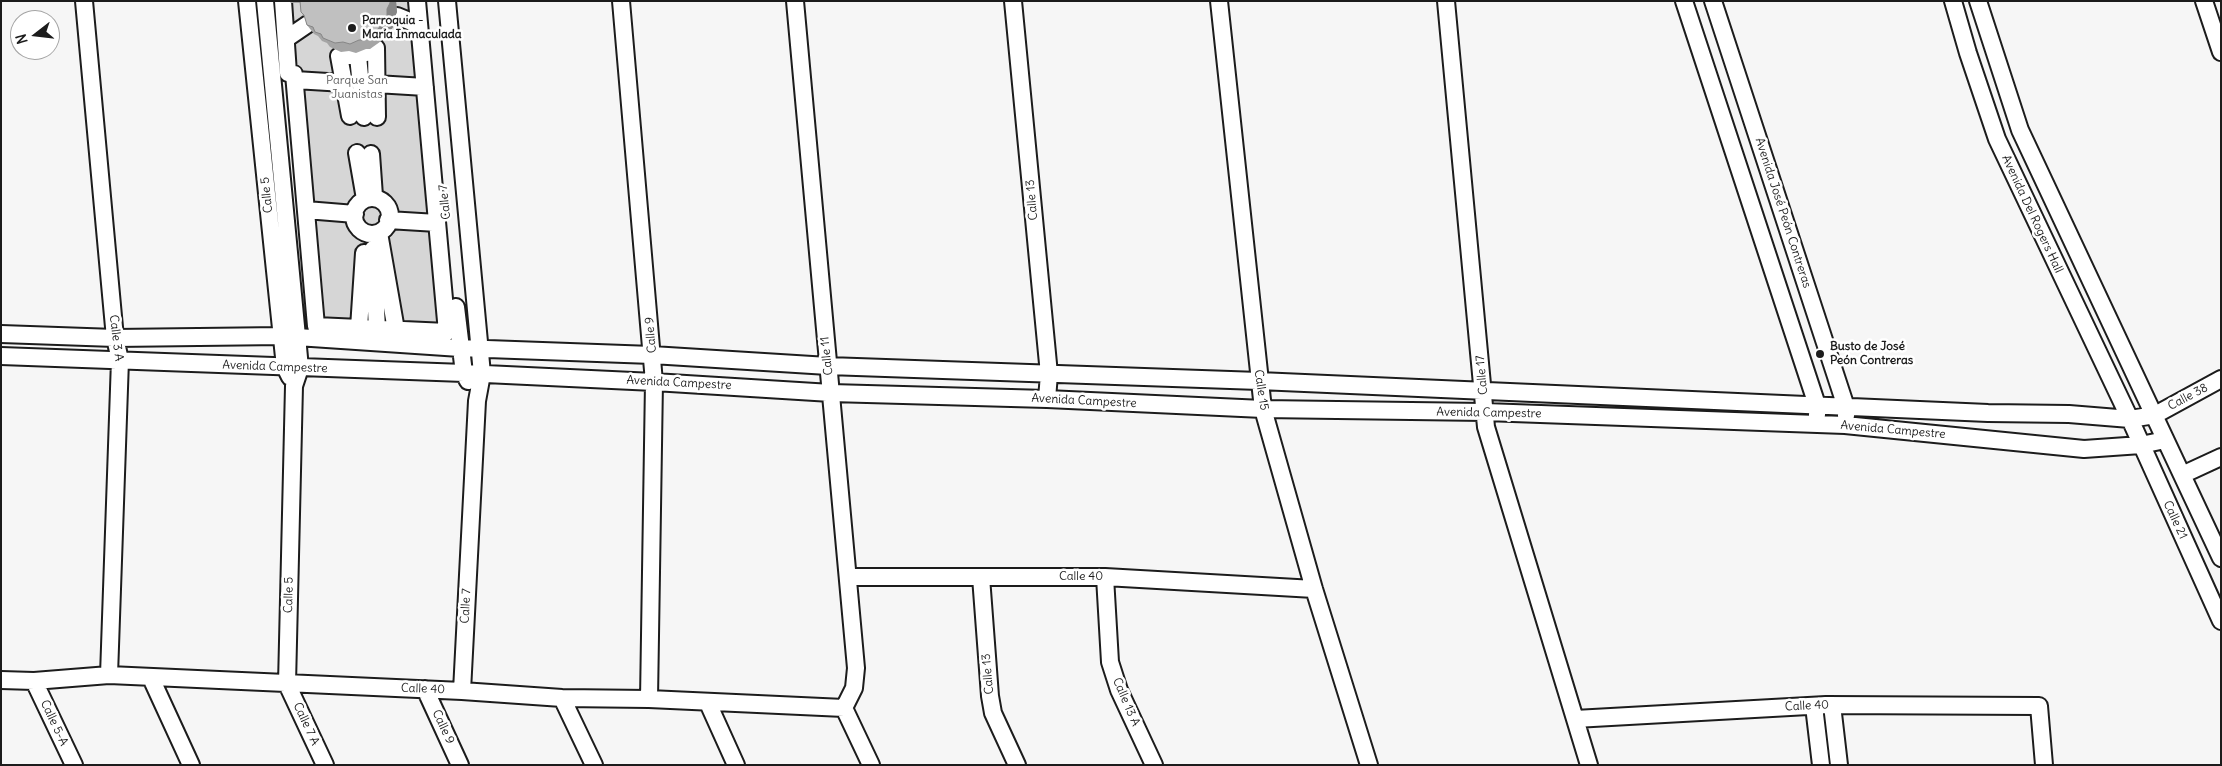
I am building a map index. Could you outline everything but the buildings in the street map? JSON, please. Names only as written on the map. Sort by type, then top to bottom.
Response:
[{"type":"street","name":"Calle 3 A","points":[[84,1],[115,338],[120,360],[109,675]]},
{"type":"street","name":"Calle 5","points":[[248,1],[282,336],[293,368]]},
{"type":"street","name":"Calle 5","points":[[265,1],[298,338],[293,368],[287,684]]},
{"type":"street","points":[[283,1],[288,73],[294,74],[316,326],[447,332],[417,1]]},
{"type":"street","name":"Calle 7","points":[[425,1],[460,348],[464,373],[477,401]]},
{"type":"street","name":"Calle 7","points":[[447,1],[482,374],[477,401],[462,691]]},
{"type":"street","name":"Calle 9","points":[[621,1],[654,382],[649,699]]},
{"type":"street","name":"Calle 11","points":[[795,1],[856,668],[854,688],[844,708]]},
{"type":"street","name":"Calle 13","points":[[1013,1],[1049,374],[1047,399]]},
{"type":"street","name":"Calle 15","points":[[1219,1],[1263,409],[1314,589],[1369,765]]},
{"type":"street","name":"Calle 17","points":[[1446,1],[1486,427],[1589,765]]},
{"type":"street","points":[[1684,1],[1817,405],[1816,425]]},
{"type":"street","name":"Avenida José Peón Contreras","points":[[1712,1],[1846,407],[1845,425]]},
{"type":"street","name":"Avenida Del Rogers Hall","points":[[1953,1],[1997,139],[2130,419]]},
{"type":"street","name":"Avenida Del Rogers Hall","points":[[1978,1],[2020,130],[2155,414]]},
{"type":"street","points":[[2204,1],[2221,52]]},
{"type":"street","points":[[397,16],[419,25]]},
{"type":"street","points":[[286,39],[308,24]]},
{"type":"street","points":[[376,48],[376,84],[364,117],[344,82],[339,56],[358,54],[376,48]]},
{"type":"street","points":[[358,54],[364,117]]},
{"type":"street","points":[[294,80],[344,82]]},
{"type":"street","points":[[376,84],[424,87]]},
{"type":"street","points":[[1730,136],[1756,130]]},
{"type":"street","points":[[368,154],[372,199]]},
{"type":"street","points":[[372,199],[355,208],[356,225],[378,227],[437,218]]},
{"type":"street","points":[[372,199],[388,208],[378,227],[377,329]]},
{"type":"street","points":[[306,215],[355,216]]},
{"type":"street","points":[[377,329],[378,227]]},
{"type":"street","name":"Avenida Campestre","points":[[1,334],[115,338],[282,336],[460,348],[480,347],[652,355],[828,366],[1259,381],[1846,407],[2069,414],[2130,419],[2155,414]]},
{"type":"street","name":"Avenida Campestre","points":[[1,356],[464,373],[831,393],[1047,399],[1263,409],[1485,412],[1845,425],[2084,449],[2141,445],[2165,440]]},
{"type":"street","name":"Calle 38","points":[[2155,414],[2221,379]]},
{"type":"street","name":"Calle 21","points":[[2155,414],[2165,440],[2221,558]]},
{"type":"street","name":"Calle 21","points":[[2130,419],[2221,620]]},
{"type":"street","points":[[2182,475],[2221,457]]},
{"type":"street","name":"Calle 40","points":[[848,577],[1105,577],[1314,589]]},
{"type":"street","name":"Calle 13","points":[[981,577],[993,713],[1017,765]]},
{"type":"street","name":"Calle 13 A","points":[[1105,577],[1110,662],[1119,690],[1154,765]]},
{"type":"street","name":"Calle 40","points":[[1,680],[34,682],[109,675],[425,689],[562,698],[649,699],[844,708]]},
{"type":"street","points":[[151,678],[191,765]]},
{"type":"street","name":"Calle 5-A","points":[[34,682],[74,765]]},
{"type":"street","name":"Calle 7 A","points":[[287,684],[325,765]]},
{"type":"street","name":"Calle 9","points":[[425,689],[460,765]]},
{"type":"street","points":[[562,698],[594,765]]},
{"type":"street","points":[[708,703],[736,765]]},
{"type":"street","points":[[1832,705],[1839,765]]},
{"type":"street","name":"Calle 40","points":[[1575,719],[1832,705],[2039,706],[2044,765]]},
{"type":"street","points":[[1814,706],[1821,765]]},
{"type":"street","points":[[844,708],[871,765]]},
{"type":"green space","name":"Parque San Juanistas","points":[[276,1],[420,1],[451,336],[310,332]]},
{"type":"place","name":"Parroquia - María Inmaculada","points":[[352,28]]},
{"type":"place","name":"Busto de José Peón Contreras","points":[[1820,354]]}]
